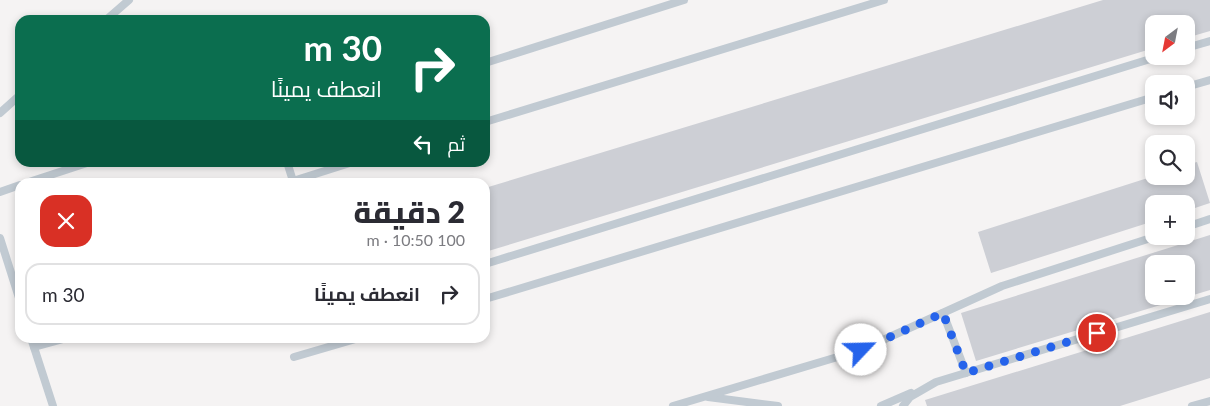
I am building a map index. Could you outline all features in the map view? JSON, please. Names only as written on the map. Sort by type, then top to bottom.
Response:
[{"type":"lane","points":[[112,15],[128,0]]},
{"type":"lane","points":[[490,61],[684,0]]},
{"type":"lane","points":[[490,120],[884,0]]},
{"type":"lane","points":[[1195,45],[1210,41]]},
{"type":"lane","points":[[490,262],[1145,61]]},
{"type":"lane","points":[[1195,84],[1210,80]]},
{"type":"lane","points":[[0,113],[15,100]]},
{"type":"lane","points":[[490,297],[1145,100]]},
{"type":"lane","points":[[41,178],[75,167]]},
{"type":"lane","points":[[302,178],[337,167]]},
{"type":"lane","points":[[0,192],[15,188]]},
{"type":"lane","points":[[1195,224],[1210,219]]},
{"type":"lane","points":[[0,238],[15,285]]},
{"type":"lane","points":[[673,406],[861,350],[1002,286],[1145,240]]},
{"type":"lane","points":[[881,406],[936,382],[1210,299]]},
{"type":"lane","points":[[943,313],[966,373]]},
{"type":"lane","points":[[33,343],[53,406]]},
{"type":"lane","points":[[34,347],[49,343]]},
{"type":"lane","points":[[294,357],[342,343]]},
{"type":"lane","points":[[903,406],[910,397],[936,382]]},
{"type":"lane","points":[[705,396],[778,406]]},
{"type":"lane","points":[[1192,406],[1210,401]]},
{"type":"building","points":[[1103,0],[1210,0],[1210,31],[1195,35],[1195,15],[1145,15],[1145,51],[490,250],[490,186]]},
{"type":"building","points":[[1197,162],[1210,203],[1195,208],[1195,195],[1145,195],[1145,224],[991,273],[978,232],[1145,179],[1145,185],[1195,185],[1195,163]]},
{"type":"building","points":[[1210,235],[1210,290],[1195,295],[1195,255],[1146,255],[1178,245],[1195,245],[1195,240]]},
{"type":"building","points":[[1145,255],[1145,305],[1161,305],[976,361],[961,313]]},
{"type":"building","points":[[1210,312],[1210,378],[1120,406],[927,406],[925,400]]},
{"type":"route","points":[[861,350],[943,313],[966,373],[1097,333]]}]
